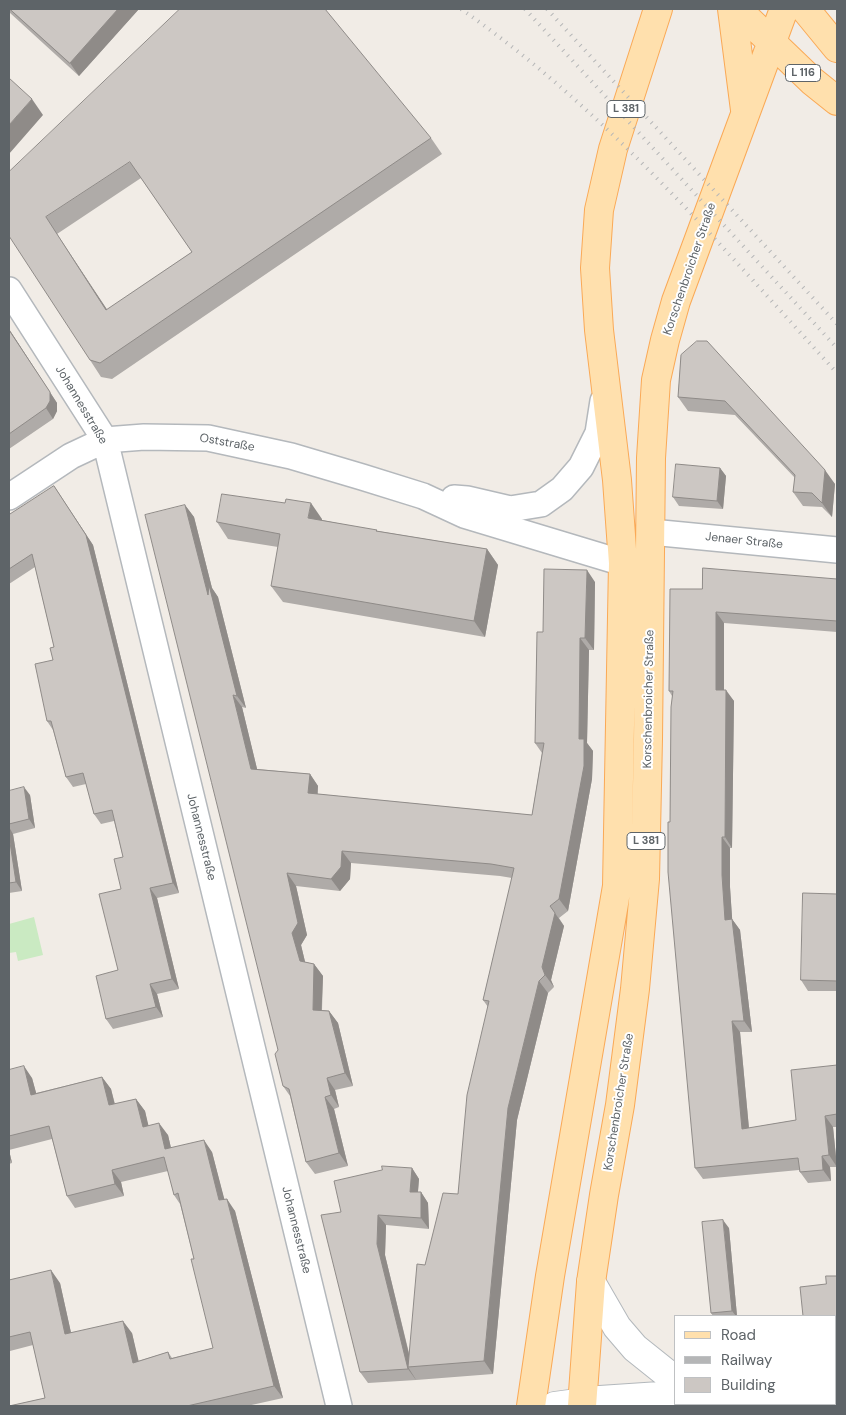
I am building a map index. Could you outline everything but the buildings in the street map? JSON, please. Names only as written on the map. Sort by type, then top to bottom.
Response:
[{"type":"main road","name":"L 381","points":[[531,1406],[550,1276],[617,886],[623,563],[617,480],[599,330],[595,268],[599,210],[612,149],[658,9]]},
{"type":"main road","points":[[732,9],[746,114]]},
{"type":"main road","name":"L 116","points":[[737,9],[812,81],[837,101]]},
{"type":"main road","points":[[764,9],[772,41]]},
{"type":"main road","name":"Korschenbroicher Straße","points":[[582,1404],[591,1282],[620,1105],[636,989],[644,887],[648,739],[651,458],[656,380],[676,301],[784,9]]},
{"type":"main road","points":[[805,9],[837,48]]},
{"type":"main road","points":[[591,1282],[617,1327],[653,1364],[674,1379]]},
{"type":"main road","points":[[555,1406],[674,1395]]},
{"type":"street","name":"Johannesstraße","points":[[9,290],[105,440],[338,1406]]},
{"type":"street","name":"Oststraße","points":[[423,496],[467,498],[510,509],[540,504],[562,489],[581,467],[598,433],[605,388]]},
{"type":"street","name":"Oststraße","points":[[9,496],[71,456],[105,440],[144,437],[208,438],[290,456],[423,496],[464,515],[623,563]]},
{"type":"street","name":"Jenaer Straße","points":[[651,532],[837,550]]},
{"type":"green space","points":[[34,917],[43,955],[18,961],[16,952],[9,953],[9,924]]},
{"type":"railway","points":[[461,9],[514,48],[613,135],[659,180],[837,373]]},
{"type":"railway","points":[[525,9],[837,348]]},
{"type":"railway","points":[[547,9],[837,324]]}]
